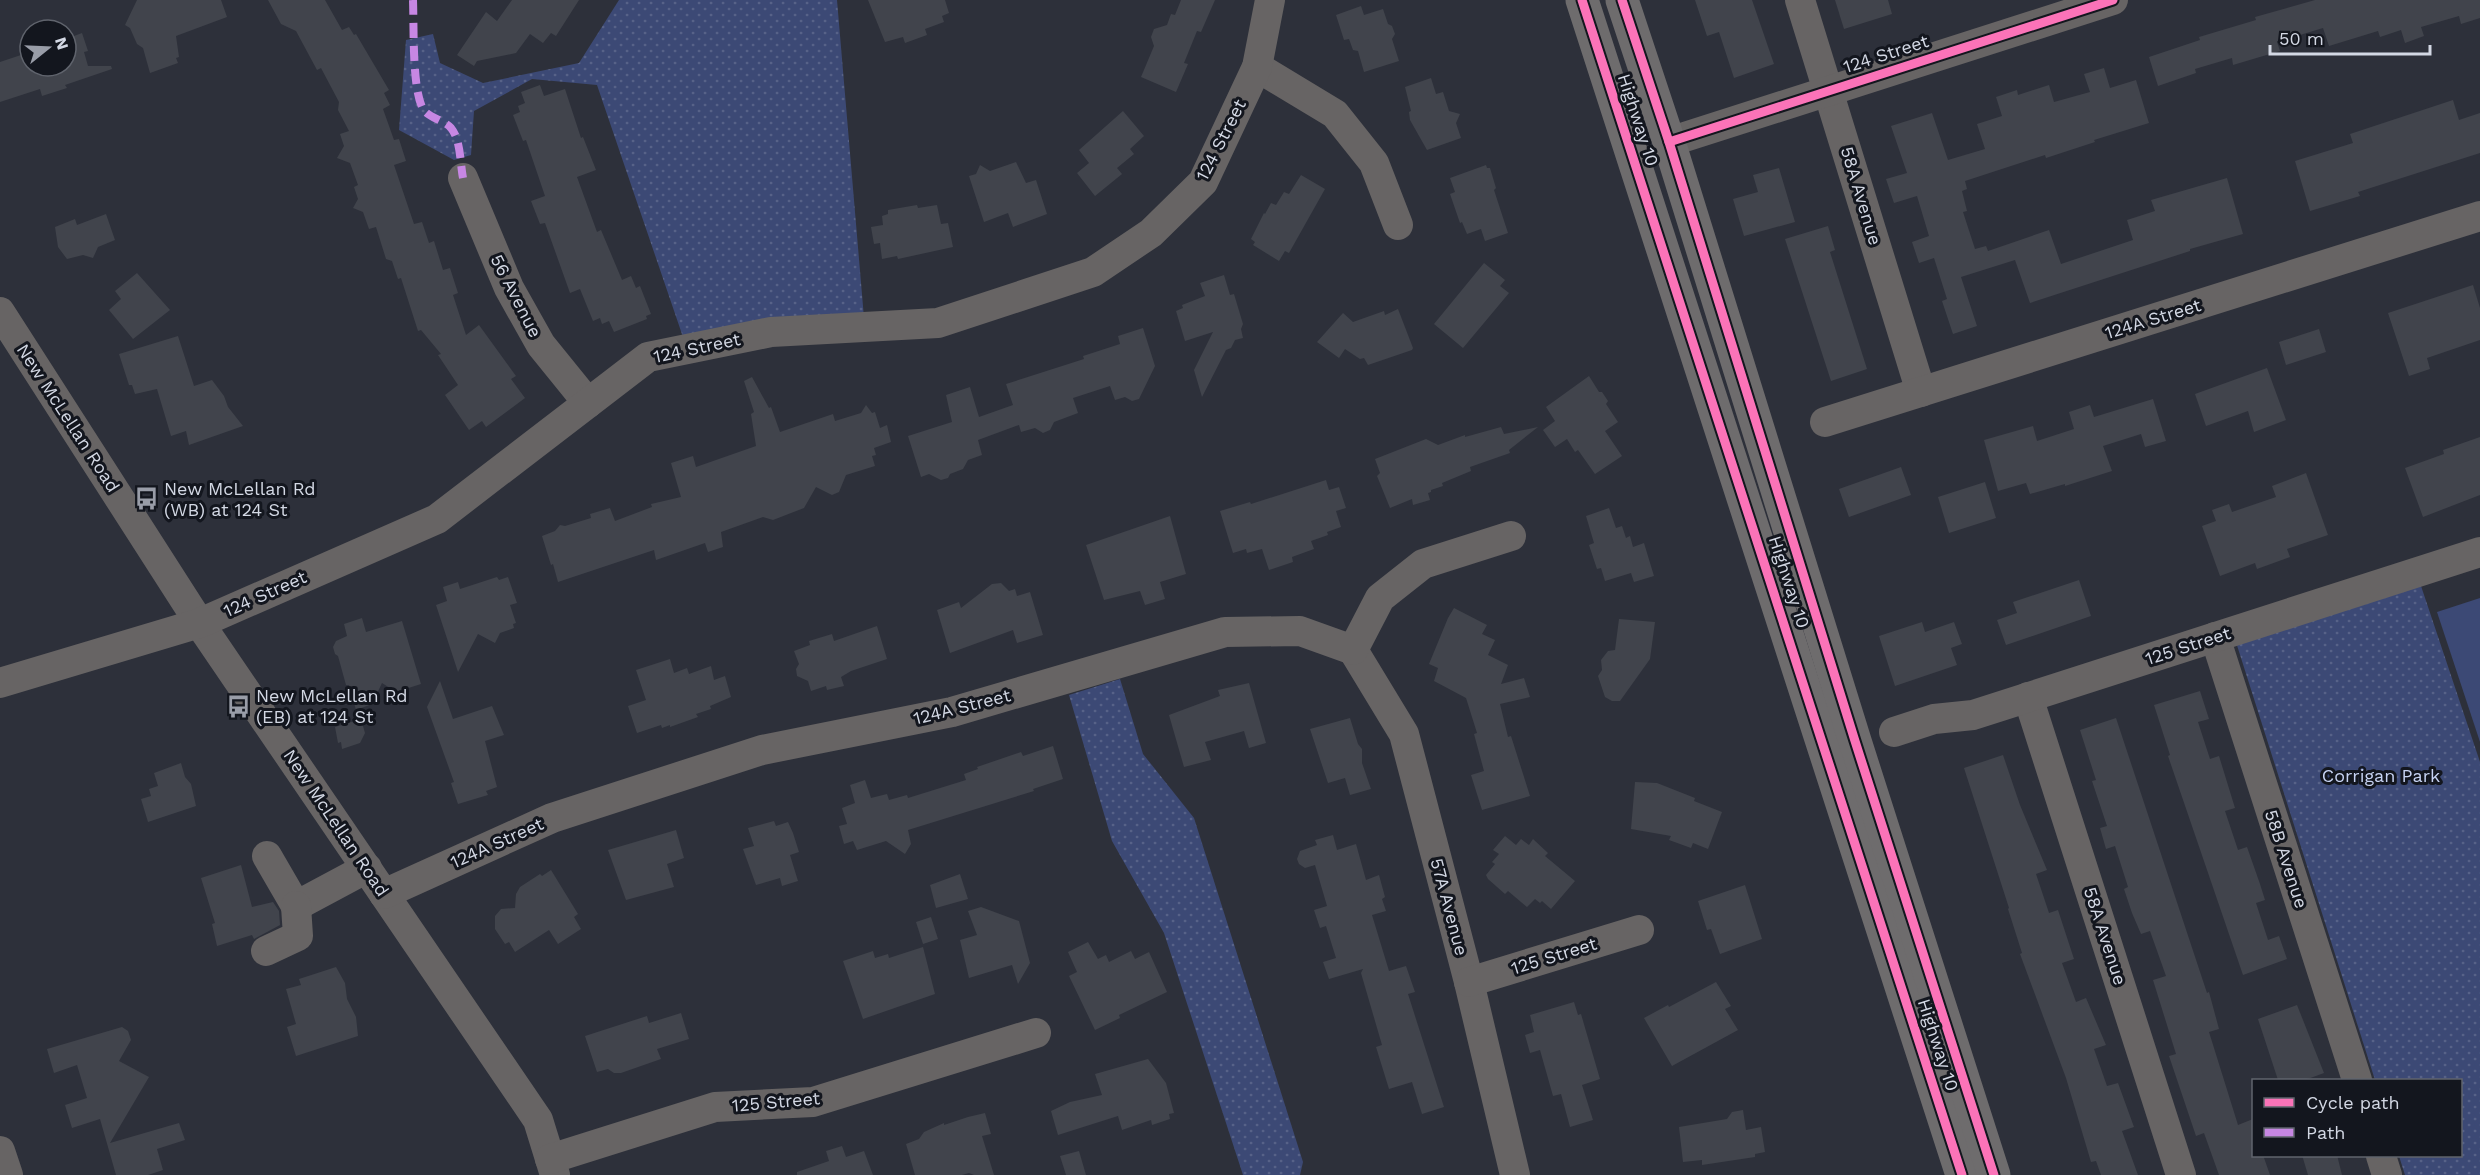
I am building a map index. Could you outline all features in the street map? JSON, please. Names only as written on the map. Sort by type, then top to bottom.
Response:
[{"type":"highway","name":"Highway 10","points":[[1582,0],[1962,1175]]},
{"type":"highway","points":[[1601,0],[1637,111],[1646,123],[1669,142]]},
{"type":"highway","name":"Highway 10","points":[[1622,0],[1669,142],[1855,741],[1994,1175]]},
{"type":"street","points":[[1270,0],[1257,67],[1335,114],[1374,163],[1398,225]]},
{"type":"street","name":"58A Avenue","points":[[1800,0],[1921,392]]},
{"type":"street","name":"124 Street","points":[[1669,142],[2113,0]]},
{"type":"street","name":"124 Street","points":[[0,683],[200,623],[437,519],[648,357],[771,332],[938,323],[1093,272],[1151,232],[1203,182],[1257,67]]},
{"type":"street","name":"56 Avenue","points":[[463,178],[514,298],[541,345],[588,402]]},
{"type":"street","name":"124A Street","points":[[1825,422],[2480,216]]},
{"type":"street","name":"New McLellan Road","points":[[0,312],[200,623],[538,1120],[553,1167]]},
{"type":"street","points":[[1353,650],[1380,598],[1423,564],[1511,536]]},
{"type":"street","name":"125 Street","points":[[1894,732],[1934,719],[1972,715],[2480,552]]},
{"type":"street","name":"124A Street","points":[[384,894],[552,818],[762,750],[951,712],[1225,633],[1299,632],[1353,650]]},
{"type":"street","name":"58B Avenue","points":[[2215,637],[2357,1079]]},
{"type":"street","name":"57A Avenue","points":[[1353,650],[1404,734],[1469,982],[1515,1175]]},
{"type":"street","name":"58A Avenue","points":[[2028,697],[2181,1175]]},
{"type":"street","points":[[266,951],[298,936],[296,906],[267,856]]},
{"type":"street","points":[[296,906],[367,868]]},
{"type":"street","name":"125 Street","points":[[1469,982],[1639,930]]},
{"type":"street","name":"125 Street","points":[[553,1167],[715,1107],[813,1102],[1036,1033]]},
{"type":"street","points":[[0,1150],[8,1175]]},
{"type":"street","points":[[2382,1157],[2387,1175]]},
{"type":"green space","points":[[619,0],[837,0],[864,318],[684,340],[597,85],[532,79],[474,111],[471,155],[454,160],[399,130],[406,40],[433,34],[440,63],[483,83],[579,63]]},
{"type":"green space","name":"Corrigan Park","points":[[2419,580],[2480,762],[2480,1175],[2405,1175],[2399,1157],[2462,1157],[2462,1079],[2375,1079],[2235,639]]},
{"type":"green space","points":[[2480,598],[2480,742],[2437,612]]},
{"type":"green space","points":[[1120,679],[1143,754],[1194,818],[1303,1162],[1300,1175],[1243,1175],[1164,933],[1112,841],[1069,695]]},
{"type":"building","points":[[137,0],[221,0],[227,17],[176,36],[178,63],[150,73],[143,48],[137,44],[130,28],[125,25]]},
{"type":"building","points":[[268,0],[325,0],[342,30],[349,27],[354,35],[356,34],[389,90],[384,93],[390,105],[383,109],[394,140],[399,139],[406,161],[394,165],[414,224],[422,222],[429,243],[434,241],[443,270],[450,268],[458,293],[453,295],[466,335],[479,325],[516,376],[511,379],[525,398],[486,427],[482,421],[469,430],[445,395],[458,385],[438,355],[441,354],[421,330],[418,331],[401,278],[398,279],[392,261],[386,259],[376,227],[369,229],[363,212],[353,208],[358,199],[354,187],[358,185],[350,163],[337,158],[344,146],[340,134],[349,131],[338,110],[339,102],[321,68],[317,70],[296,31],[281,24]]},
{"type":"building","points":[[512,0],[579,0],[556,36],[551,33],[543,43],[530,34],[516,53],[477,61],[474,66],[457,55],[486,12],[497,21]]},
{"type":"building","points":[[868,0],[945,0],[949,13],[942,16],[944,22],[925,29],[927,35],[905,43],[903,37],[885,42]]},
{"type":"building","points":[[1181,0],[1215,0],[1201,32],[1197,31],[1184,63],[1188,64],[1176,92],[1141,77],[1154,46],[1151,37],[1154,29],[1167,25],[1171,14],[1175,15]]},
{"type":"building","points":[[1695,0],[1752,0],[1774,64],[1734,78],[1719,32],[1707,36]]},
{"type":"building","points":[[1835,0],[1888,0],[1892,14],[1844,29]]},
{"type":"building","points":[[2315,0],[2480,0],[2480,18],[2461,24],[2459,16],[2421,27],[2424,36],[2405,43],[2401,30],[2380,37],[2378,31],[2329,46],[2323,28],[2277,42],[2280,51],[2233,65],[2232,58],[2195,69],[2196,73],[2158,86],[2149,57],[2200,40],[2199,37],[2256,20],[2255,17]]},
{"type":"building","points":[[1361,6],[1364,15],[1383,9],[1388,24],[1392,26],[1395,34],[1392,39],[1399,61],[1364,72],[1358,51],[1353,50],[1349,39],[1344,40],[1336,15]]},
{"type":"building","points":[[82,33],[88,51],[84,52],[88,66],[111,66],[112,69],[65,85],[67,88],[42,96],[40,89],[0,102],[0,62],[18,56],[18,78],[78,78],[78,34]]},
{"type":"building","points":[[2104,68],[2110,88],[2136,80],[2149,123],[2046,158],[2045,155],[1965,181],[1967,189],[1962,191],[1967,211],[1963,212],[1975,249],[1986,246],[1988,251],[2049,230],[2061,264],[2133,240],[2127,220],[2155,211],[2151,200],[2227,178],[2243,234],[2190,249],[2190,251],[2030,303],[2015,260],[1961,277],[1977,326],[1953,334],[1942,301],[1947,299],[1934,258],[1919,263],[1912,242],[1929,236],[1917,196],[1894,203],[1886,179],[1907,173],[1891,126],[1932,113],[1948,160],[1985,149],[1977,124],[2002,116],[1996,97],[2017,90],[2018,95],[2049,85],[2054,102],[2090,92],[2084,74]]},
{"type":"building","points":[[1431,78],[1436,94],[1443,92],[1449,111],[1460,114],[1456,123],[1461,138],[1427,150],[1410,120],[1409,112],[1411,111],[1405,87]]},
{"type":"building","points":[[540,85],[544,96],[565,89],[581,138],[583,137],[596,170],[577,177],[597,232],[601,230],[622,280],[631,276],[636,288],[640,286],[651,314],[646,316],[647,319],[614,332],[609,321],[602,324],[600,318],[593,321],[580,289],[570,293],[545,223],[540,224],[531,201],[545,196],[526,140],[523,141],[513,115],[520,112],[518,106],[525,103],[521,92]]},
{"type":"building","points":[[2453,100],[2459,120],[2480,113],[2480,153],[2358,192],[2360,196],[2310,211],[2295,161],[2353,143],[2350,134]]},
{"type":"building","points":[[1123,111],[1144,136],[1130,149],[1134,154],[1117,168],[1122,174],[1095,196],[1077,173],[1089,163],[1079,150]]},
{"type":"building","points":[[1016,162],[1026,183],[1036,180],[1047,214],[1013,227],[1008,213],[984,222],[969,176],[976,174],[980,165],[990,171]]},
{"type":"building","points":[[1486,165],[1490,168],[1496,188],[1494,190],[1508,233],[1485,241],[1481,229],[1467,234],[1462,222],[1460,223],[1450,194],[1455,192],[1450,178]]},
{"type":"building","points":[[1779,168],[1795,222],[1744,236],[1733,199],[1758,192],[1753,175]]},
{"type":"building","points":[[1301,175],[1325,189],[1289,253],[1285,251],[1279,261],[1253,245],[1255,242],[1251,239],[1271,203],[1276,205],[1284,192],[1289,194]]},
{"type":"building","points":[[917,205],[918,208],[937,205],[941,224],[948,223],[953,247],[898,259],[897,256],[882,259],[880,243],[874,244],[871,227],[883,225],[882,216],[888,214],[888,210]]},
{"type":"building","points":[[106,214],[115,240],[98,247],[93,258],[83,255],[67,259],[58,247],[55,227],[75,219],[77,225]]},
{"type":"building","points":[[1828,226],[1835,250],[1830,252],[1867,369],[1831,381],[1785,239]]},
{"type":"building","points":[[1484,263],[1505,280],[1500,286],[1509,293],[1463,348],[1434,324]]},
{"type":"building","points":[[137,273],[170,310],[133,339],[109,310],[121,299],[115,291]]},
{"type":"building","points":[[1224,275],[1230,295],[1234,294],[1243,324],[1241,329],[1243,338],[1235,340],[1231,348],[1226,350],[1202,397],[1194,370],[1213,332],[1185,341],[1176,311],[1183,308],[1182,305],[1205,296],[1200,283]]},
{"type":"building","points":[[2473,285],[2480,308],[2480,340],[2427,358],[2430,369],[2409,376],[2388,313]]},
{"type":"building","points":[[1398,309],[1412,350],[1368,365],[1364,358],[1360,359],[1345,349],[1339,358],[1317,342],[1343,313],[1353,322],[1384,311],[1385,315]]},
{"type":"building","points":[[1143,328],[1155,366],[1139,399],[1132,401],[1125,397],[1115,400],[1110,386],[1073,398],[1078,413],[1054,422],[1050,430],[1043,433],[1035,428],[1021,432],[1019,425],[978,440],[982,455],[968,460],[963,469],[950,474],[948,478],[941,480],[929,474],[921,477],[908,436],[952,422],[946,395],[970,387],[979,417],[1013,405],[1006,384],[1084,359],[1083,356],[1120,344],[1118,336]]},
{"type":"building","points":[[2319,329],[2326,352],[2286,365],[2279,342]]},
{"type":"building","points":[[178,336],[194,386],[212,380],[224,396],[228,407],[243,426],[189,445],[186,431],[171,436],[157,389],[135,394],[132,385],[129,385],[119,354]]},
{"type":"building","points":[[2267,368],[2286,420],[2254,432],[2248,411],[2206,426],[2195,394]]},
{"type":"building","points":[[1589,376],[1608,401],[1606,404],[1618,422],[1605,431],[1622,456],[1595,474],[1578,450],[1575,452],[1567,439],[1555,447],[1543,430],[1555,421],[1546,407]]},
{"type":"building","points":[[752,377],[769,408],[771,407],[780,432],[833,414],[835,421],[861,413],[866,405],[872,413],[875,412],[880,428],[887,425],[891,442],[874,448],[876,455],[872,456],[875,466],[846,475],[839,492],[832,495],[816,487],[804,508],[773,520],[763,517],[721,532],[723,547],[708,552],[705,543],[656,560],[654,550],[558,582],[542,536],[555,531],[560,525],[565,526],[591,518],[590,514],[610,508],[615,521],[652,507],[651,504],[681,497],[671,463],[693,456],[696,467],[756,446],[751,414],[754,412],[744,381]]},
{"type":"building","points":[[2153,399],[2166,441],[2145,447],[2141,434],[2103,446],[2112,471],[2065,486],[2065,484],[2030,494],[2026,483],[1998,491],[1984,440],[2033,426],[2037,441],[2074,429],[2069,412],[2090,405],[2094,417]]},
{"type":"building","points":[[1501,427],[1504,434],[1538,427],[1509,450],[1510,453],[1470,467],[1471,471],[1431,490],[1428,493],[1430,500],[1413,505],[1412,499],[1390,508],[1377,476],[1380,473],[1375,459],[1426,439],[1438,445],[1465,435],[1465,437]]},
{"type":"building","points":[[2480,437],[2480,495],[2423,517],[2405,468],[2444,454],[2443,450]]},
{"type":"building","points":[[1901,467],[1911,495],[1849,517],[1839,489]]},
{"type":"building","points":[[2306,473],[2328,535],[2287,549],[2290,557],[2257,569],[2255,563],[2220,576],[2202,526],[2216,521],[2212,510],[2229,504],[2232,512],[2276,497],[2272,486]]},
{"type":"building","points":[[1326,480],[1329,490],[1339,487],[1346,508],[1336,511],[1341,527],[1311,541],[1314,549],[1292,557],[1293,562],[1269,570],[1262,549],[1247,553],[1246,549],[1233,553],[1220,511],[1250,502],[1251,504]]},
{"type":"building","points":[[1985,482],[1996,518],[1949,533],[1938,497]]},
{"type":"building","points":[[1609,508],[1616,528],[1622,526],[1626,538],[1630,536],[1633,547],[1644,543],[1654,576],[1634,582],[1631,573],[1605,581],[1601,568],[1597,569],[1589,545],[1594,543],[1586,516]]},
{"type":"building","points":[[1170,516],[1186,574],[1160,582],[1165,599],[1145,605],[1140,591],[1104,600],[1086,545]]},
{"type":"building","points":[[497,577],[499,580],[508,577],[517,603],[510,605],[516,623],[513,624],[514,628],[500,633],[495,643],[478,634],[458,672],[436,605],[447,601],[443,587],[458,582],[460,589]]},
{"type":"building","points":[[2079,580],[2091,616],[2006,645],[1997,620],[2017,613],[2013,602]]},
{"type":"building","points":[[1001,583],[1009,591],[1015,589],[1017,596],[1030,592],[1043,635],[1017,643],[1013,630],[950,653],[937,610],[959,602],[961,608],[992,584]]},
{"type":"building","points":[[1454,608],[1487,625],[1482,634],[1495,640],[1488,655],[1508,665],[1501,684],[1524,678],[1530,697],[1500,704],[1508,737],[1511,736],[1530,796],[1482,810],[1471,775],[1484,771],[1474,734],[1477,733],[1466,698],[1434,681],[1438,668],[1429,664]]},
{"type":"building","points":[[362,618],[366,632],[402,621],[421,684],[396,692],[382,683],[372,704],[356,710],[349,685],[346,685],[338,656],[333,647],[336,641],[347,636],[344,624]]},
{"type":"building","points":[[1619,619],[1655,622],[1650,659],[1620,701],[1612,701],[1605,697],[1598,676],[1602,670],[1601,660],[1608,651],[1615,650]]},
{"type":"building","points":[[1922,622],[1925,632],[1954,622],[1962,644],[1951,648],[1957,665],[1895,686],[1879,636]]},
{"type":"building","points":[[877,626],[887,659],[851,671],[841,677],[844,686],[827,690],[826,686],[811,691],[808,681],[797,676],[796,669],[799,664],[794,651],[810,645],[809,641],[832,634],[834,641]]},
{"type":"building","points":[[670,659],[674,673],[687,668],[689,674],[711,666],[714,680],[725,676],[731,697],[710,706],[711,709],[696,714],[698,717],[670,727],[670,725],[662,728],[661,725],[637,733],[628,706],[646,700],[636,670]]},
{"type":"building","points":[[440,681],[453,719],[492,706],[504,735],[485,741],[497,787],[486,791],[488,795],[458,804],[451,783],[454,782],[427,707]]},
{"type":"building","points":[[1249,683],[1266,743],[1249,748],[1244,731],[1205,742],[1211,760],[1184,767],[1169,715],[1220,696],[1218,690]]},
{"type":"building","points":[[2200,691],[2209,719],[2198,722],[2210,759],[2219,756],[2235,808],[2225,811],[2238,850],[2247,847],[2260,884],[2265,900],[2256,903],[2268,940],[2279,936],[2287,959],[2243,975],[2168,756],[2170,755],[2154,705]]},
{"type":"building","points":[[1350,718],[1358,744],[1362,749],[1362,763],[1371,789],[1350,795],[1345,778],[1328,783],[1310,729]]},
{"type":"building","points":[[2116,718],[2207,993],[2209,992],[2219,1029],[2209,1032],[2238,1125],[2252,1119],[2252,1157],[2264,1157],[2270,1175],[2219,1175],[2204,1133],[2196,1136],[2169,1056],[2176,1054],[2153,980],[2166,976],[2150,931],[2141,934],[2132,913],[2124,889],[2128,887],[2115,846],[2106,849],[2100,828],[2107,826],[2092,781],[2096,780],[2080,730]]},
{"type":"building","points":[[361,719],[365,733],[360,743],[342,749],[341,742],[338,743],[335,727]]},
{"type":"building","points":[[1053,746],[1063,779],[1033,789],[1034,791],[908,830],[911,844],[905,854],[886,841],[857,850],[853,841],[844,844],[839,826],[847,824],[842,808],[855,803],[850,785],[865,780],[871,798],[887,794],[889,800],[907,795],[908,798],[966,780],[964,774],[978,769],[977,767],[1021,752],[1023,756]]},
{"type":"building","points":[[2003,755],[2020,805],[2047,870],[2036,874],[2049,913],[2058,910],[2074,959],[2062,963],[2076,1002],[2086,998],[2106,1045],[2094,1049],[2107,1086],[2118,1083],[2134,1127],[2122,1131],[2138,1175],[2101,1175],[2096,1161],[2091,1162],[2066,1078],[2020,954],[2022,953],[2009,908],[1964,768]]},
{"type":"building","points":[[181,763],[185,777],[191,784],[196,806],[148,822],[141,799],[151,796],[149,789],[158,786],[154,773]]},
{"type":"building","points":[[1635,782],[1657,783],[1722,812],[1708,849],[1693,843],[1691,848],[1669,840],[1671,836],[1631,829]]},
{"type":"building","points":[[774,821],[776,826],[788,822],[793,833],[799,852],[790,855],[798,881],[782,886],[780,878],[756,885],[743,849],[754,846],[748,828]]},
{"type":"building","points":[[676,830],[684,858],[667,864],[674,887],[626,900],[608,850]]},
{"type":"building","points":[[1333,835],[1337,850],[1356,844],[1366,880],[1379,875],[1386,911],[1372,915],[1389,971],[1406,966],[1415,992],[1408,994],[1444,1107],[1422,1114],[1412,1082],[1389,1089],[1376,1047],[1382,1045],[1361,973],[1363,969],[1329,979],[1323,962],[1336,958],[1326,926],[1320,928],[1314,910],[1327,906],[1315,865],[1305,868],[1299,864],[1297,859],[1300,851],[1317,845],[1315,840]]},
{"type":"building","points":[[1505,836],[1516,845],[1521,839],[1529,845],[1533,839],[1548,853],[1545,856],[1575,881],[1551,909],[1542,901],[1540,903],[1535,899],[1527,907],[1508,891],[1505,894],[1488,879],[1486,875],[1495,864],[1492,862],[1499,854],[1493,850]]},
{"type":"building","points":[[241,865],[252,907],[273,902],[279,911],[280,925],[254,939],[252,935],[217,946],[212,924],[215,923],[201,878]]},
{"type":"building","points":[[551,870],[578,914],[574,917],[581,929],[558,944],[549,930],[515,952],[509,942],[505,944],[495,929],[495,916],[501,909],[515,908],[516,894],[520,887]]},
{"type":"building","points":[[960,874],[968,899],[936,908],[930,885]]},
{"type":"building","points":[[1745,885],[1762,939],[1720,954],[1711,929],[1707,930],[1698,901]]},
{"type":"building","points":[[981,907],[1019,921],[1030,963],[1018,984],[1012,965],[969,978],[960,940],[977,935],[968,911]]},
{"type":"building","points":[[931,917],[938,939],[923,944],[916,922]]},
{"type":"building","points":[[1088,942],[1098,959],[1106,955],[1109,962],[1131,951],[1135,959],[1149,952],[1167,992],[1119,1015],[1120,1018],[1095,1030],[1069,976],[1077,972],[1068,952]]},
{"type":"building","points":[[923,947],[935,994],[863,1019],[843,961],[873,951],[875,958],[888,954],[889,958]]},
{"type":"building","points":[[336,967],[345,983],[347,999],[356,1017],[358,1036],[296,1056],[287,1027],[296,1024],[286,989],[301,985],[299,979]]},
{"type":"building","points":[[1716,982],[1731,1006],[1725,1009],[1738,1030],[1672,1066],[1644,1018]]},
{"type":"building","points":[[1574,1002],[1578,1015],[1581,1014],[1600,1079],[1582,1085],[1593,1120],[1570,1127],[1561,1094],[1553,1096],[1540,1050],[1530,1053],[1525,1035],[1534,1032],[1530,1015]]},
{"type":"building","points":[[2297,1005],[2324,1073],[2308,1079],[2278,1079],[2258,1019]]},
{"type":"building","points":[[681,1013],[689,1039],[657,1049],[661,1059],[621,1073],[614,1073],[608,1069],[597,1072],[585,1036],[647,1016],[649,1023]]},
{"type":"building","points":[[122,1027],[128,1031],[131,1040],[119,1061],[149,1077],[110,1143],[179,1123],[185,1140],[157,1149],[163,1170],[148,1175],[116,1175],[100,1119],[72,1128],[65,1105],[87,1098],[77,1065],[54,1073],[47,1049]]},
{"type":"building","points":[[1148,1059],[1166,1083],[1174,1113],[1169,1114],[1170,1119],[1152,1125],[1151,1120],[1122,1130],[1118,1116],[1058,1135],[1051,1111],[1070,1102],[1102,1095],[1095,1074]]},
{"type":"building","points":[[1743,1110],[1746,1130],[1761,1127],[1765,1152],[1755,1154],[1755,1157],[1702,1165],[1702,1160],[1683,1162],[1679,1127],[1727,1119],[1732,1112]]},
{"type":"building","points":[[985,1113],[991,1134],[982,1136],[994,1175],[969,1173],[915,1175],[906,1144],[919,1139],[924,1132],[944,1123],[944,1125]]},
{"type":"building","points":[[842,1146],[846,1157],[864,1151],[873,1175],[797,1175],[797,1172],[829,1161],[826,1151]]},
{"type":"building","points":[[1079,1151],[1086,1175],[1066,1175],[1060,1156]]},
{"type":"building","points":[[2303,1157],[2338,1157],[2342,1175],[2308,1175]]},
{"type":"marked path","points":[[413,0],[415,70],[419,97],[424,111],[448,125],[454,133],[463,178]]},
{"type":"cycle path","points":[[1582,0],[1962,1175]]},
{"type":"cycle path","points":[[1622,0],[1669,142],[1855,741],[1994,1175]]},
{"type":"cycle path","points":[[1669,142],[2113,0]]},
{"type":"place","name":"New McLellan Rd (WB) at 124 St","points":[[146,499]]},
{"type":"place","name":"New McLellan Rd (EB) at 124 St","points":[[238,706]]}]
